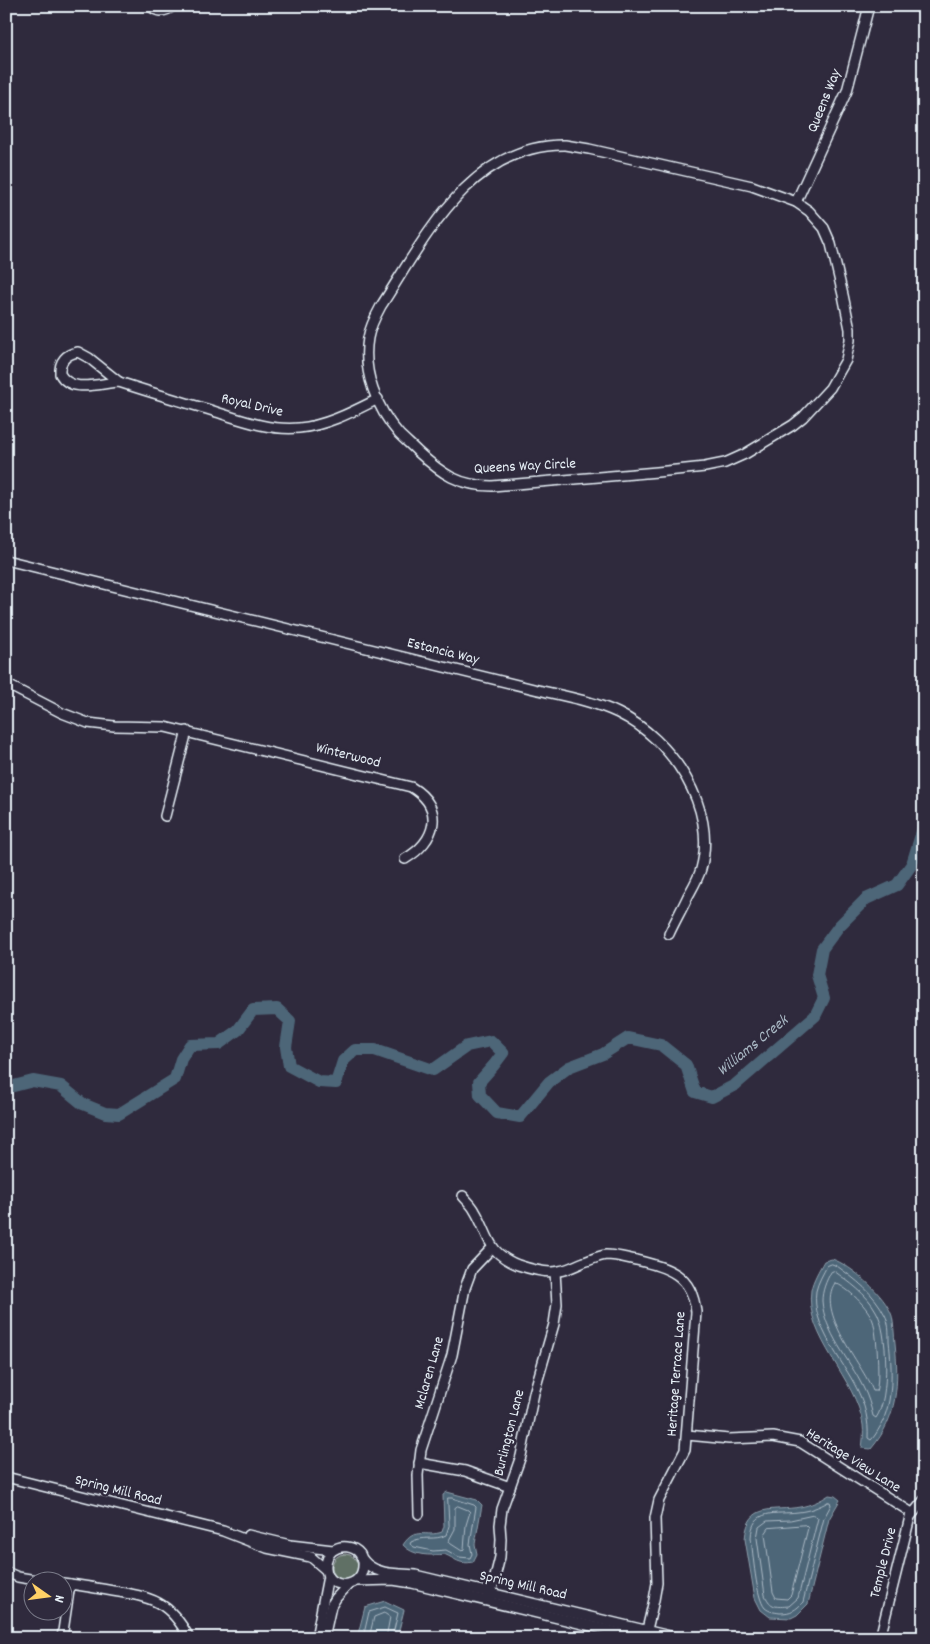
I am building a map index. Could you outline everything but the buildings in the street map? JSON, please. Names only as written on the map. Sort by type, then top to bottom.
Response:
[{"type":"street","points":[[150,6],[162,11],[168,10],[173,6]]},
{"type":"street","name":"Queens Way","points":[[796,202],[847,91],[869,6]]},
{"type":"street","name":"Queens Way Circle","points":[[555,145],[579,147],[752,186],[796,202],[819,221],[831,244],[844,295],[850,329],[846,360],[830,388],[794,425],[736,458],[714,466],[666,471],[492,486],[468,484],[446,474],[401,436],[388,419],[369,375],[367,354],[370,329],[380,306],[448,206],[473,181],[510,156],[537,147],[555,145]]},
{"type":"street","name":"Royal Drive","points":[[119,382],[78,386],[69,384],[63,380],[60,374],[61,363],[68,355],[78,352],[89,358],[119,382],[251,423],[276,428],[312,426],[326,422],[378,399]]},
{"type":"street","name":"Estancia Way","points":[[6,560],[595,704],[620,714],[650,734],[665,748],[679,766],[689,782],[702,820],[705,852],[701,869],[669,934]]},
{"type":"street","name":"Winterwood","points":[[6,684],[62,713],[88,723],[114,726],[151,725],[187,731],[411,787],[427,801],[432,811],[434,823],[432,832],[427,840],[414,854],[405,859]]},
{"type":"street","points":[[165,816],[187,731]]},
{"type":"street","points":[[463,1196],[476,1213],[492,1248],[518,1264],[555,1272]]},
{"type":"street","name":"Mclaren Lane","points":[[419,1514],[417,1488],[419,1463],[425,1435],[452,1355],[460,1305],[472,1269],[492,1248]]},
{"type":"street","name":"Heritage Terrace Lane","points":[[555,1272],[599,1257],[614,1256],[662,1266],[675,1273],[688,1286],[694,1299],[696,1312],[685,1450],[659,1500],[655,1518],[656,1583],[644,1635]]},
{"type":"street","name":"Burlington Lane","points":[[490,1597],[500,1557],[502,1509],[521,1456],[534,1393],[554,1324],[557,1304],[555,1272]]},
{"type":"street","name":"Heritage View Lane","points":[[687,1435],[729,1439],[773,1437],[800,1442],[912,1513]]},
{"type":"street","points":[[419,1463],[465,1471],[510,1487]]},
{"type":"street","name":"Spring Mill Road","points":[[6,1477],[223,1531],[267,1548],[311,1557],[327,1573]]},
{"type":"street","name":"Temple Drive","points":[[880,1638],[907,1526],[912,1513],[924,1500]]},
{"type":"street","name":"Spring Mill Road","points":[[223,1531],[229,1530],[290,1545],[333,1550]]},
{"type":"street","points":[[316,1638],[327,1573],[327,1559],[333,1550],[345,1546],[356,1551],[363,1561],[363,1572],[336,1598],[331,1606],[324,1638]]},
{"type":"street","name":"Spring Mill Road","points":[[363,1561],[380,1572],[409,1574],[490,1597],[644,1635],[678,1638]]},
{"type":"street","points":[[6,1572],[22,1578]]},
{"type":"street","points":[[327,1573],[336,1583],[352,1583]]},
{"type":"street","name":"Spring Mill Road","points":[[352,1583],[400,1581],[490,1597]]},
{"type":"street","points":[[72,1585],[146,1597],[160,1603],[176,1617],[189,1638]]},
{"type":"street","points":[[62,1638],[63,1622]]},
{"type":"green space","points":[[345,1554],[354,1558],[358,1567],[354,1576],[345,1580],[336,1576],[332,1567],[336,1558]]},
{"type":"water","points":[[832,1259],[840,1262],[867,1282],[883,1300],[893,1319],[897,1372],[895,1399],[887,1425],[871,1449],[862,1448],[863,1428],[859,1408],[823,1341],[815,1324],[811,1307],[811,1290],[815,1279],[824,1261]]},
{"type":"water","points":[[447,1492],[477,1500],[482,1505],[475,1544],[477,1554],[473,1562],[461,1562],[444,1554],[428,1555],[417,1553],[403,1545],[407,1539],[416,1534],[436,1534],[442,1532],[444,1526],[443,1495]]},
{"type":"water","points":[[829,1495],[835,1496],[840,1500],[829,1519],[808,1604],[791,1618],[770,1617],[761,1610],[755,1598],[745,1539],[747,1527],[757,1513],[772,1509],[804,1506]]},
{"type":"water","points":[[385,1601],[404,1610],[397,1638],[357,1638],[365,1607]]},
{"type":"waterway","name":"Williams Creek","points":[[6,1088],[33,1081],[61,1086],[83,1104],[105,1113],[119,1114],[175,1079],[181,1059],[190,1045],[219,1044],[238,1030],[253,1010],[277,1009],[290,1021],[286,1047],[289,1066],[319,1082],[336,1083],[343,1061],[355,1050],[375,1050],[433,1070],[467,1046],[491,1041],[503,1053],[479,1082],[480,1095],[497,1113],[520,1117],[549,1082],[569,1067],[603,1054],[628,1038],[661,1045],[686,1065],[695,1092],[712,1097],[735,1085],[815,1016],[824,998],[817,975],[822,949],[839,926],[866,899],[897,885],[912,864],[924,825]]}]
